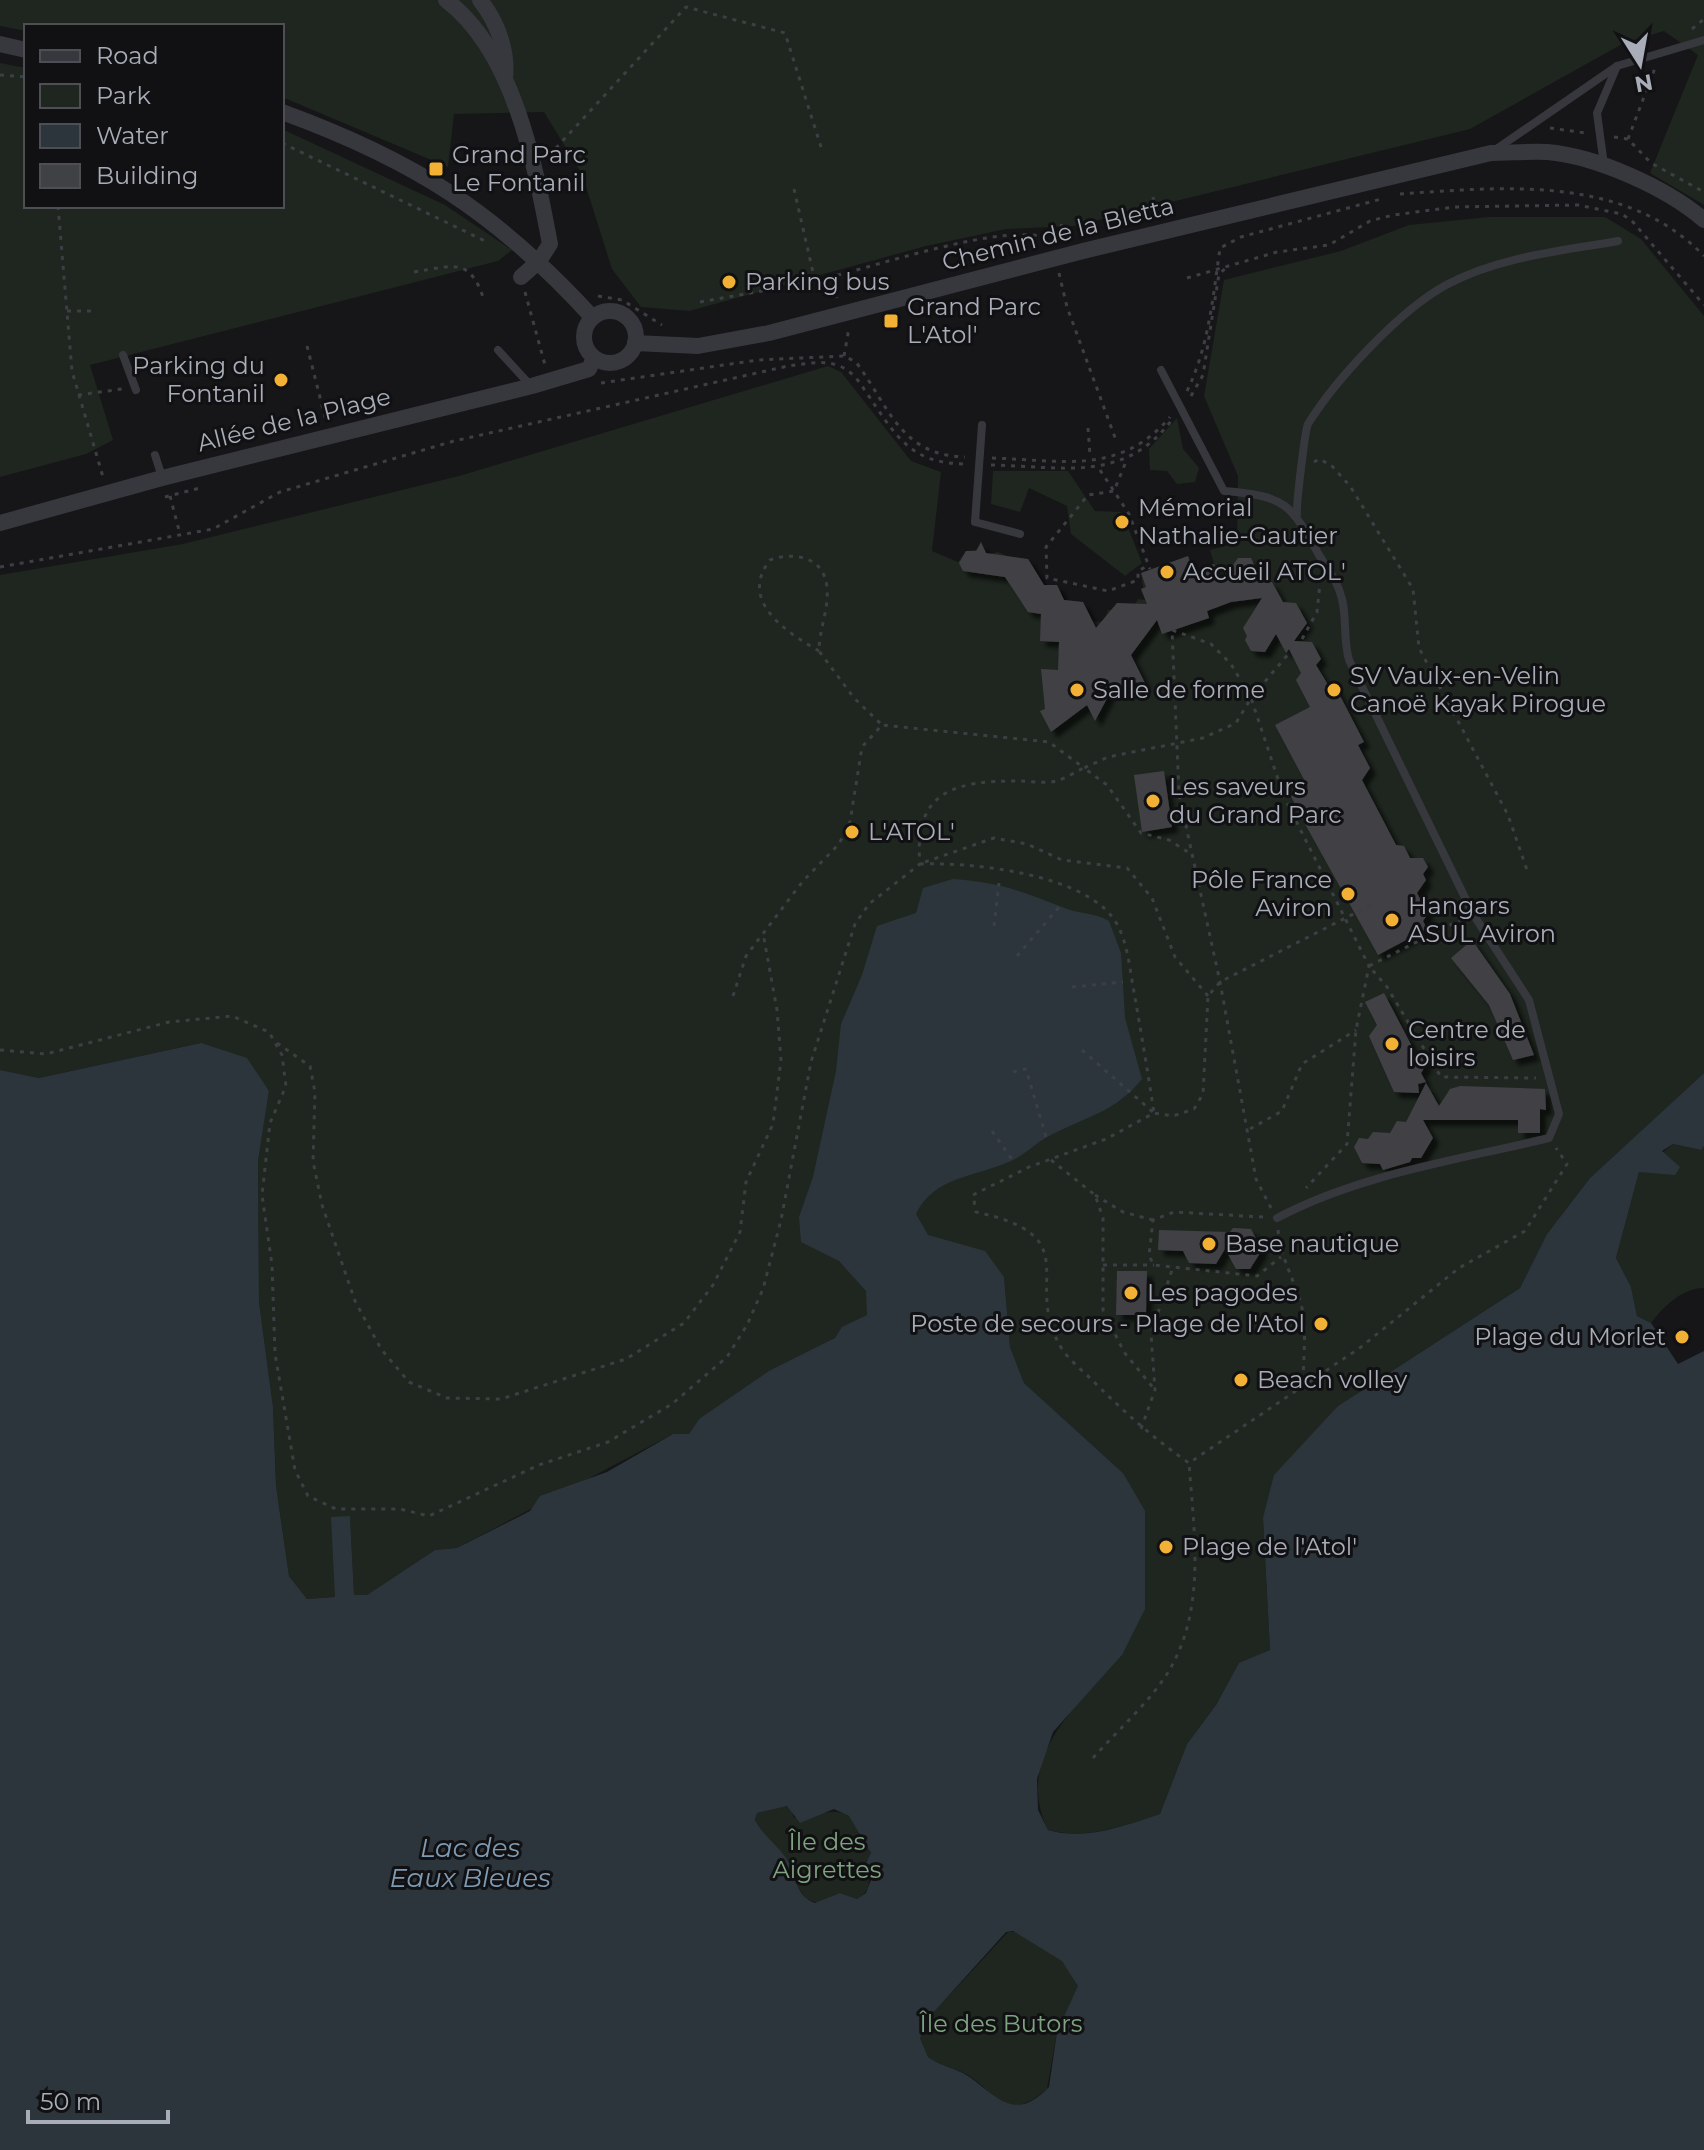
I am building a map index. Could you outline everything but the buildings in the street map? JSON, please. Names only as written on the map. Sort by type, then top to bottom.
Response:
[{"type":"street","points":[[446,0],[468,18],[505,79],[536,168],[550,244],[539,261],[521,277]]},
{"type":"street","points":[[480,0],[503,44],[507,61],[505,79]]},
{"type":"street","points":[[0,44],[24,50]]},
{"type":"street","points":[[284,113],[372,148],[440,184],[503,229],[539,261],[592,317]]},
{"type":"street","name":"Chemin de la Bletta","points":[[635,343],[698,346],[769,333],[844,307],[1491,153],[1548,152],[1605,167],[1662,191],[1704,220]]},
{"type":"street","points":[[607,311],[623,314],[634,327],[635,343],[632,351],[619,361],[594,358],[583,338],[592,317],[607,311]]},
{"type":"street","name":"Allée de la Plage","points":[[0,523],[109,496],[162,478],[550,381],[589,369],[594,358]]},
{"type":"lane","points":[[1491,153],[1617,66],[1704,40]]},
{"type":"lane","points":[[1605,167],[1597,113],[1617,66]]},
{"type":"lane","points":[[1277,1218],[1313,1199],[1362,1184],[1549,1138],[1559,1114],[1529,1000],[1473,914],[1349,660],[1342,631],[1343,600],[1297,514],[1295,499],[1304,468],[1306,427],[1371,347],[1420,302],[1447,284],[1489,268],[1618,241]]},
{"type":"lane","points":[[498,350],[532,386]]},
{"type":"lane","points":[[123,355],[136,390]]},
{"type":"lane","points":[[1161,370],[1224,491],[1273,499],[1297,514]]},
{"type":"lane","points":[[982,425],[975,522],[1020,534]]},
{"type":"lane","points":[[155,455],[162,478]]},
{"type":"path","points":[[554,158],[556,148],[686,7],[785,33],[822,150]]},
{"type":"path","points":[[1628,139],[1660,53],[1704,19]]},
{"type":"path","points":[[0,75],[24,77]]},
{"type":"path","points":[[284,144],[488,243]]},
{"type":"path","points":[[1400,194],[1507,188],[1545,189],[1603,198],[1648,215],[1704,256]]},
{"type":"path","points":[[794,189],[815,281]]},
{"type":"path","points":[[1153,197],[1156,220]]},
{"type":"path","points":[[1180,407],[1196,373],[1210,320],[1220,248],[1226,242],[1385,198]]},
{"type":"path","points":[[1187,278],[1277,252],[1329,245],[1370,221],[1393,215],[1455,207],[1578,205],[1622,214],[1633,222],[1704,305]]},
{"type":"path","points":[[58,208],[72,371],[109,496]]},
{"type":"path","points":[[1059,246],[1062,218]]},
{"type":"path","points":[[414,272],[457,265],[469,270],[477,279],[484,300]]},
{"type":"path","points":[[0,567],[213,529],[280,492],[454,441],[723,378],[810,364],[840,366],[857,378],[896,434],[916,453],[935,463],[1112,459],[1136,449],[1155,434],[1203,375],[1219,274],[1227,267]]},
{"type":"path","points":[[521,277],[550,381]]},
{"type":"path","points":[[832,277],[844,307],[844,356]]},
{"type":"path","points":[[67,311],[95,311]]},
{"type":"path","points":[[307,346],[329,436]]},
{"type":"path","points":[[598,383],[758,360],[844,356],[856,362],[915,445],[952,457],[980,461]]},
{"type":"path","points":[[78,395],[136,390]]},
{"type":"path","points":[[1088,428],[1090,455]]},
{"type":"path","points":[[1304,468],[1319,459],[1331,465],[1350,486],[1413,589],[1419,648],[1508,815],[1527,870]]},
{"type":"path","points":[[1114,491],[1125,464]]},
{"type":"path","points":[[1100,470],[1114,491],[1129,514],[1150,567],[1138,571],[1138,580],[1108,591],[1047,578],[1046,547],[1088,495],[1114,491]]},
{"type":"path","points":[[162,478],[180,534]]},
{"type":"path","points":[[819,651],[828,587],[820,570],[814,562],[799,555],[785,554],[770,560],[759,581],[759,596],[765,610],[775,621],[819,651],[854,698],[882,725],[1049,742],[1107,785],[1141,833],[1169,840],[1191,854]]},
{"type":"path","points":[[1302,639],[1317,612],[1320,556]]},
{"type":"path","points":[[1303,1385],[1303,1311],[1281,1257],[1277,1218],[1256,1179],[1220,982],[1179,794],[1172,630],[1211,644],[1231,664],[1251,698],[1284,797],[1369,966],[1387,987],[1441,1077],[1552,1078]]},
{"type":"path","points":[[920,864],[918,843],[928,814],[942,793],[960,786],[1055,781],[1108,757],[1177,744],[1236,723],[1251,698],[1290,652]]},
{"type":"path","points":[[733,996],[746,956],[803,881],[839,844],[850,822],[862,747],[882,725]]},
{"type":"path","points":[[0,1050],[46,1054],[169,1022],[232,1016],[269,1032],[282,1055],[286,1086],[270,1123],[262,1195],[272,1265],[275,1354],[295,1470],[308,1496],[336,1509],[400,1509],[429,1516],[527,1470],[608,1442],[672,1404],[727,1357],[747,1325],[763,1289],[784,1206],[811,1062],[855,924],[869,904],[920,864],[994,838],[1027,844],[1062,860],[1127,868],[1152,898],[1175,957],[1208,996]]},
{"type":"path","points":[[920,864],[952,863],[1023,874],[1091,896],[1118,925],[1154,1113]]},
{"type":"path","points":[[994,926],[999,883]]},
{"type":"path","points":[[1082,1050],[1154,1113],[1173,1116],[1194,1109],[1203,1094],[1208,996],[1220,982],[1371,905]]},
{"type":"path","points":[[1017,956],[1060,906]]},
{"type":"path","points":[[1369,966],[1384,962],[1473,914]]},
{"type":"path","points":[[274,1041],[310,1066],[315,1092],[313,1161],[322,1205],[355,1301],[381,1349],[409,1382],[447,1398],[501,1399],[626,1359],[684,1323],[713,1285],[740,1232],[746,1182],[773,1124],[781,1060],[777,1010],[763,933]]},
{"type":"path","points":[[1297,1197],[1347,1144],[1356,1030],[1369,966]]},
{"type":"path","points":[[1072,987],[1123,982]]},
{"type":"path","points":[[1248,1130],[1282,1111],[1302,1064],[1356,1030]]},
{"type":"path","points":[[1013,1072],[1026,1069],[1046,1137]]},
{"type":"path","points":[[1154,1113],[1106,1139],[973,1195],[976,1212],[1013,1220],[1036,1235],[1048,1270],[1048,1319],[1062,1350],[1141,1429],[1189,1463]]},
{"type":"path","points":[[992,1131],[1013,1161]]},
{"type":"path","points":[[1189,1463],[1361,1347],[1459,1268],[1525,1231],[1567,1164],[1549,1138]]},
{"type":"path","points":[[1050,1160],[1123,1212],[1153,1220],[1174,1212],[1277,1218]]},
{"type":"path","points":[[1095,1195],[1103,1218],[1103,1310],[1124,1352],[1155,1390]]},
{"type":"path","points":[[1153,1220],[1149,1256],[1154,1265]]},
{"type":"path","points":[[1103,1265],[1154,1265],[1257,1276],[1281,1257]]},
{"type":"path","points":[[1141,1429],[1155,1390],[1151,1334],[1173,1267]]},
{"type":"path","points":[[1093,1758],[1169,1671],[1193,1615],[1194,1538],[1189,1463]]},
{"type":"green space","points":[[0,0],[1704,0],[1704,205],[1650,173],[1698,55],[1664,31],[1624,43],[1470,129],[1073,226],[1006,229],[926,246],[689,311],[641,307],[612,269],[582,174],[544,112],[454,114],[448,167],[284,98],[284,24],[24,24],[24,31],[0,26]]},
{"type":"green space","points":[[0,63],[24,68],[24,208],[284,208],[284,130],[445,205],[512,250],[498,261],[90,365],[113,440],[86,454],[0,477]]},
{"type":"green space","name":"L'ATOL'","points":[[1490,217],[1605,217],[1641,239],[1704,316],[1704,1073],[1590,1178],[1547,1234],[1520,1288],[1338,1406],[1263,1518],[1270,1650],[1239,1664],[1216,1705],[1187,1744],[1160,1814],[1104,1830],[1062,1833],[1048,1830],[1039,1804],[1038,1779],[1044,1756],[1055,1734],[1122,1655],[1123,1473],[1024,1383],[1010,1347],[1004,1277],[912,1301],[864,1318],[699,1419],[689,1434],[673,1434],[457,1548],[435,1550],[367,1595],[354,1596],[350,1517],[336,1597],[307,1599],[289,1576],[276,1486],[273,1407],[259,1302],[258,1161],[269,1090],[201,1043],[39,1078],[0,1070],[0,575],[183,544],[459,476],[828,366],[841,372],[911,461],[941,472],[932,551],[958,562],[966,551],[984,549],[987,555],[998,552],[1007,556],[1010,563],[1028,559],[1045,586],[1057,585],[1064,600],[1083,602],[1089,615],[1086,621],[1104,622],[1108,610],[1113,610],[1117,603],[1133,607],[1138,599],[1145,600],[1141,573],[1188,556],[1193,571],[1214,564],[1210,550],[1237,543],[1238,476],[1204,396],[1224,280],[1341,251],[1409,225]]},
{"type":"green space","points":[[1177,418],[1183,449],[1199,468],[1195,482],[1177,484],[1167,471],[1150,470],[1149,449]]},
{"type":"green space","points":[[993,471],[1068,471],[1095,511],[1122,512],[1142,563],[1125,576],[1071,534],[1067,506],[1029,488],[1020,512],[991,504]]},
{"type":"green space","points":[[1673,1144],[1700,1150],[1704,1146],[1704,1288],[1681,1295],[1651,1323],[1637,1316],[1631,1287],[1616,1258],[1639,1172]]},
{"type":"green space","name":"Île des Aigrettes","points":[[790,1807],[794,1818],[833,1812],[850,1817],[871,1854],[865,1864],[868,1887],[862,1895],[857,1899],[840,1893],[817,1903],[805,1898],[755,1821],[757,1813]]},
{"type":"green space","name":"Île des Butors","points":[[1008,1932],[1029,1936],[1050,1949],[1068,1967],[1079,1986],[1057,2032],[1047,2089],[1020,2105],[1001,2101],[964,2073],[928,2057],[920,2038],[933,2013]]},
{"type":"water","name":"Lac des Eaux Bleues","points":[[953,879],[983,882],[1109,921],[1121,953],[1125,1018],[1142,1079],[1110,1107],[1047,1137],[1016,1159],[945,1185],[924,1201],[916,1214],[928,1235],[985,1251],[1004,1277],[1010,1347],[1024,1383],[1123,1473],[1145,1511],[1145,1609],[1122,1655],[1053,1732],[1037,1779],[1038,1810],[1048,1830],[1090,1833],[1160,1814],[1187,1744],[1216,1705],[1239,1663],[1270,1650],[1263,1518],[1274,1475],[1338,1406],[1520,1288],[1547,1234],[1590,1178],[1704,1073],[1704,1146],[1701,1150],[1673,1144],[1662,1151],[1680,1167],[1675,1175],[1639,1172],[1616,1258],[1631,1287],[1637,1316],[1651,1323],[1678,1364],[1704,1351],[1704,2150],[0,2150],[0,1070],[39,1078],[201,1043],[247,1058],[269,1091],[258,1161],[259,1302],[273,1407],[276,1486],[289,1576],[307,1599],[335,1597],[331,1517],[350,1516],[354,1595],[367,1595],[435,1550],[457,1548],[530,1511],[540,1496],[607,1472],[673,1434],[689,1434],[699,1419],[769,1371],[835,1338],[842,1327],[867,1315],[866,1291],[839,1261],[801,1242],[799,1217],[813,1177],[836,1071],[841,1024],[862,975],[877,926],[916,913],[923,888]],"holes":[[[787,1806],[800,1823],[834,1809],[849,1816],[871,1853],[865,1865],[871,1880],[866,1893],[857,1899],[840,1893],[815,1903],[804,1896],[788,1861],[755,1820],[757,1813]],[[1013,1931],[1062,1961],[1078,1986],[1057,2032],[1049,2087],[1026,2104],[1015,2105],[997,2098],[963,2073],[928,2057],[920,2038],[933,2013],[1006,1932]]]},
{"type":"place","name":"Grand Parc Le Fontanil","points":[[436,169]]},
{"type":"place","name":"Parking bus","points":[[729,282]]},
{"type":"place","name":"Grand Parc L'Atol'","points":[[891,321]]},
{"type":"place","name":"Parking du Fontanil","points":[[281,380]]},
{"type":"place","name":"Mémorial Nathalie-Gautier","points":[[1122,522]]},
{"type":"place","name":"Accueil ATOL'","points":[[1167,572]]},
{"type":"place","name":"Salle de forme","points":[[1077,690]]},
{"type":"place","name":"SV Vaulx-en-Velin Canoë Kayak Pirogue","points":[[1334,690]]},
{"type":"place","name":"Les saveurs du Grand Parc","points":[[1153,801]]},
{"type":"place","name":"L'ATOL'","points":[[852,832]]},
{"type":"place","name":"Pôle France Aviron","points":[[1348,894]]},
{"type":"place","name":"Hangars ASUL Aviron","points":[[1392,920]]},
{"type":"place","name":"Centre de loisirs","points":[[1392,1044]]},
{"type":"place","name":"Base nautique","points":[[1209,1244]]},
{"type":"place","name":"Les pagodes","points":[[1131,1293]]},
{"type":"place","name":"Poste de secours - Plage de l'Atol","points":[[1321,1324]]},
{"type":"place","name":"Plage du Morlet","points":[[1682,1337]]},
{"type":"place","name":"Beach volley","points":[[1241,1380]]},
{"type":"place","name":"Plage de l'Atol'","points":[[1166,1547]]}]
